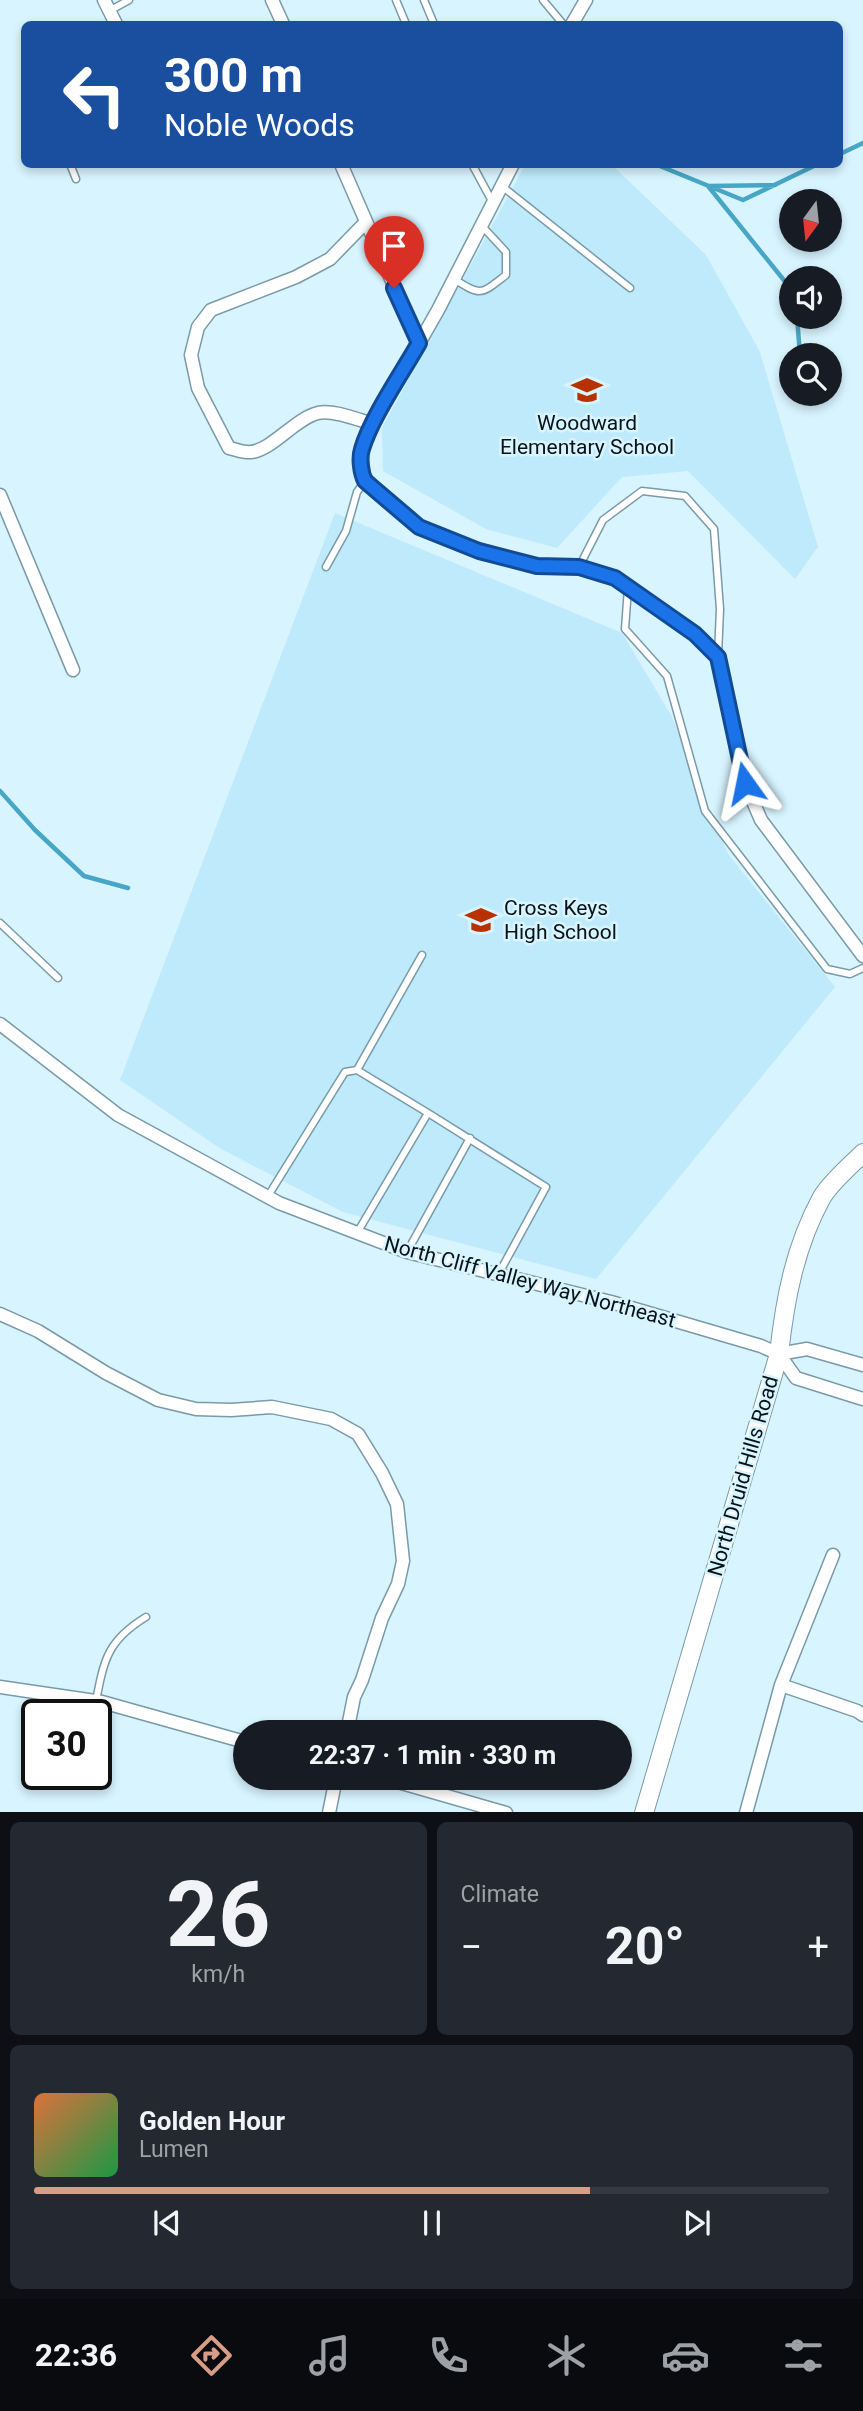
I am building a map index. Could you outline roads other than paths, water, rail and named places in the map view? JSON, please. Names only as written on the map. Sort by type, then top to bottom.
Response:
[{"type":"main road","name":"North Druid Hills Road","points":[[644,1812],[779,1354],[785,1304],[796,1258],[823,1195],[863,1153]]},
{"type":"street","points":[[272,0],[282,21]]},
{"type":"street","points":[[574,21],[586,0]]},
{"type":"street","points":[[107,5],[115,21]]},
{"type":"street","points":[[343,168],[419,343]]},
{"type":"street","points":[[511,168],[494,205],[373,424],[361,452],[365,481],[419,527],[479,551],[537,566],[579,567],[615,578],[695,634],[718,657],[745,783],[761,820],[863,956]]},
{"type":"street","points":[[365,223],[330,258],[296,276],[211,310],[198,327],[191,355],[198,388],[229,448],[252,452],[320,412],[344,415],[373,424]]},
{"type":"street","points":[[0,495],[73,670]]},
{"type":"street","name":"North Cliff Valley Way Northeast","points":[[0,1024],[118,1115],[267,1198],[407,1252],[611,1302],[761,1346],[779,1354]]},
{"type":"street","points":[[0,1314],[38,1331],[106,1373],[158,1400],[196,1409],[272,1407],[331,1419],[358,1434],[382,1472],[397,1504],[403,1561],[398,1584],[382,1618],[354,1697],[349,1720]]},
{"type":"street","points":[[863,1365],[807,1349],[779,1354],[796,1378],[863,1399]]},
{"type":"street","points":[[746,1812],[781,1685],[833,1555]]},
{"type":"street","points":[[781,1685],[863,1715]]},
{"type":"street","points":[[0,1687],[82,1699]]},
{"type":"street","points":[[112,1705],[233,1739]]},
{"type":"street","points":[[329,1812],[334,1790]]},
{"type":"street","points":[[427,1790],[506,1812]]},
{"type":"lane","points":[[107,5],[129,0]]},
{"type":"lane","points":[[396,0],[405,21]]},
{"type":"lane","points":[[424,0],[434,21]]},
{"type":"lane","points":[[543,0],[560,21]]},
{"type":"lane","points":[[72,168],[76,179]]},
{"type":"lane","points":[[474,168],[494,205]]},
{"type":"lane","points":[[503,187],[630,288]]},
{"type":"lane","points":[[454,279],[474,292],[486,291],[506,275],[506,252],[482,226]]},
{"type":"lane","points":[[326,567],[346,531],[357,492],[365,481]]},
{"type":"lane","points":[[579,567],[603,520],[642,491],[685,496],[714,529],[720,609],[718,657]]},
{"type":"lane","points":[[628,586],[625,629],[667,676],[705,811],[827,969],[850,974],[863,968]]},
{"type":"lane","points":[[0,923],[58,978]]},
{"type":"lane","points":[[357,1070],[422,955]]},
{"type":"lane","points":[[267,1198],[345,1072],[357,1070],[546,1187],[499,1275]]},
{"type":"lane","points":[[357,1233],[428,1113]]},
{"type":"lane","points":[[407,1252],[470,1138]]},
{"type":"lane","points":[[96,1699],[109,1650],[124,1630],[146,1617]]},
{"type":"waterway","points":[[843,153],[863,143]]},
{"type":"waterway","points":[[665,168],[743,200],[810,168]]},
{"type":"waterway","points":[[775,185],[708,186],[779,274]]},
{"type":"waterway","points":[[798,329],[799,343]]},
{"type":"waterway","points":[[0,791],[35,830],[84,876],[128,888]]},
{"type":"place","name":"Woodward Elementary School","points":[[587,390]]},
{"type":"place","name":"Cross Keys High School","points":[[481,920]]}]
